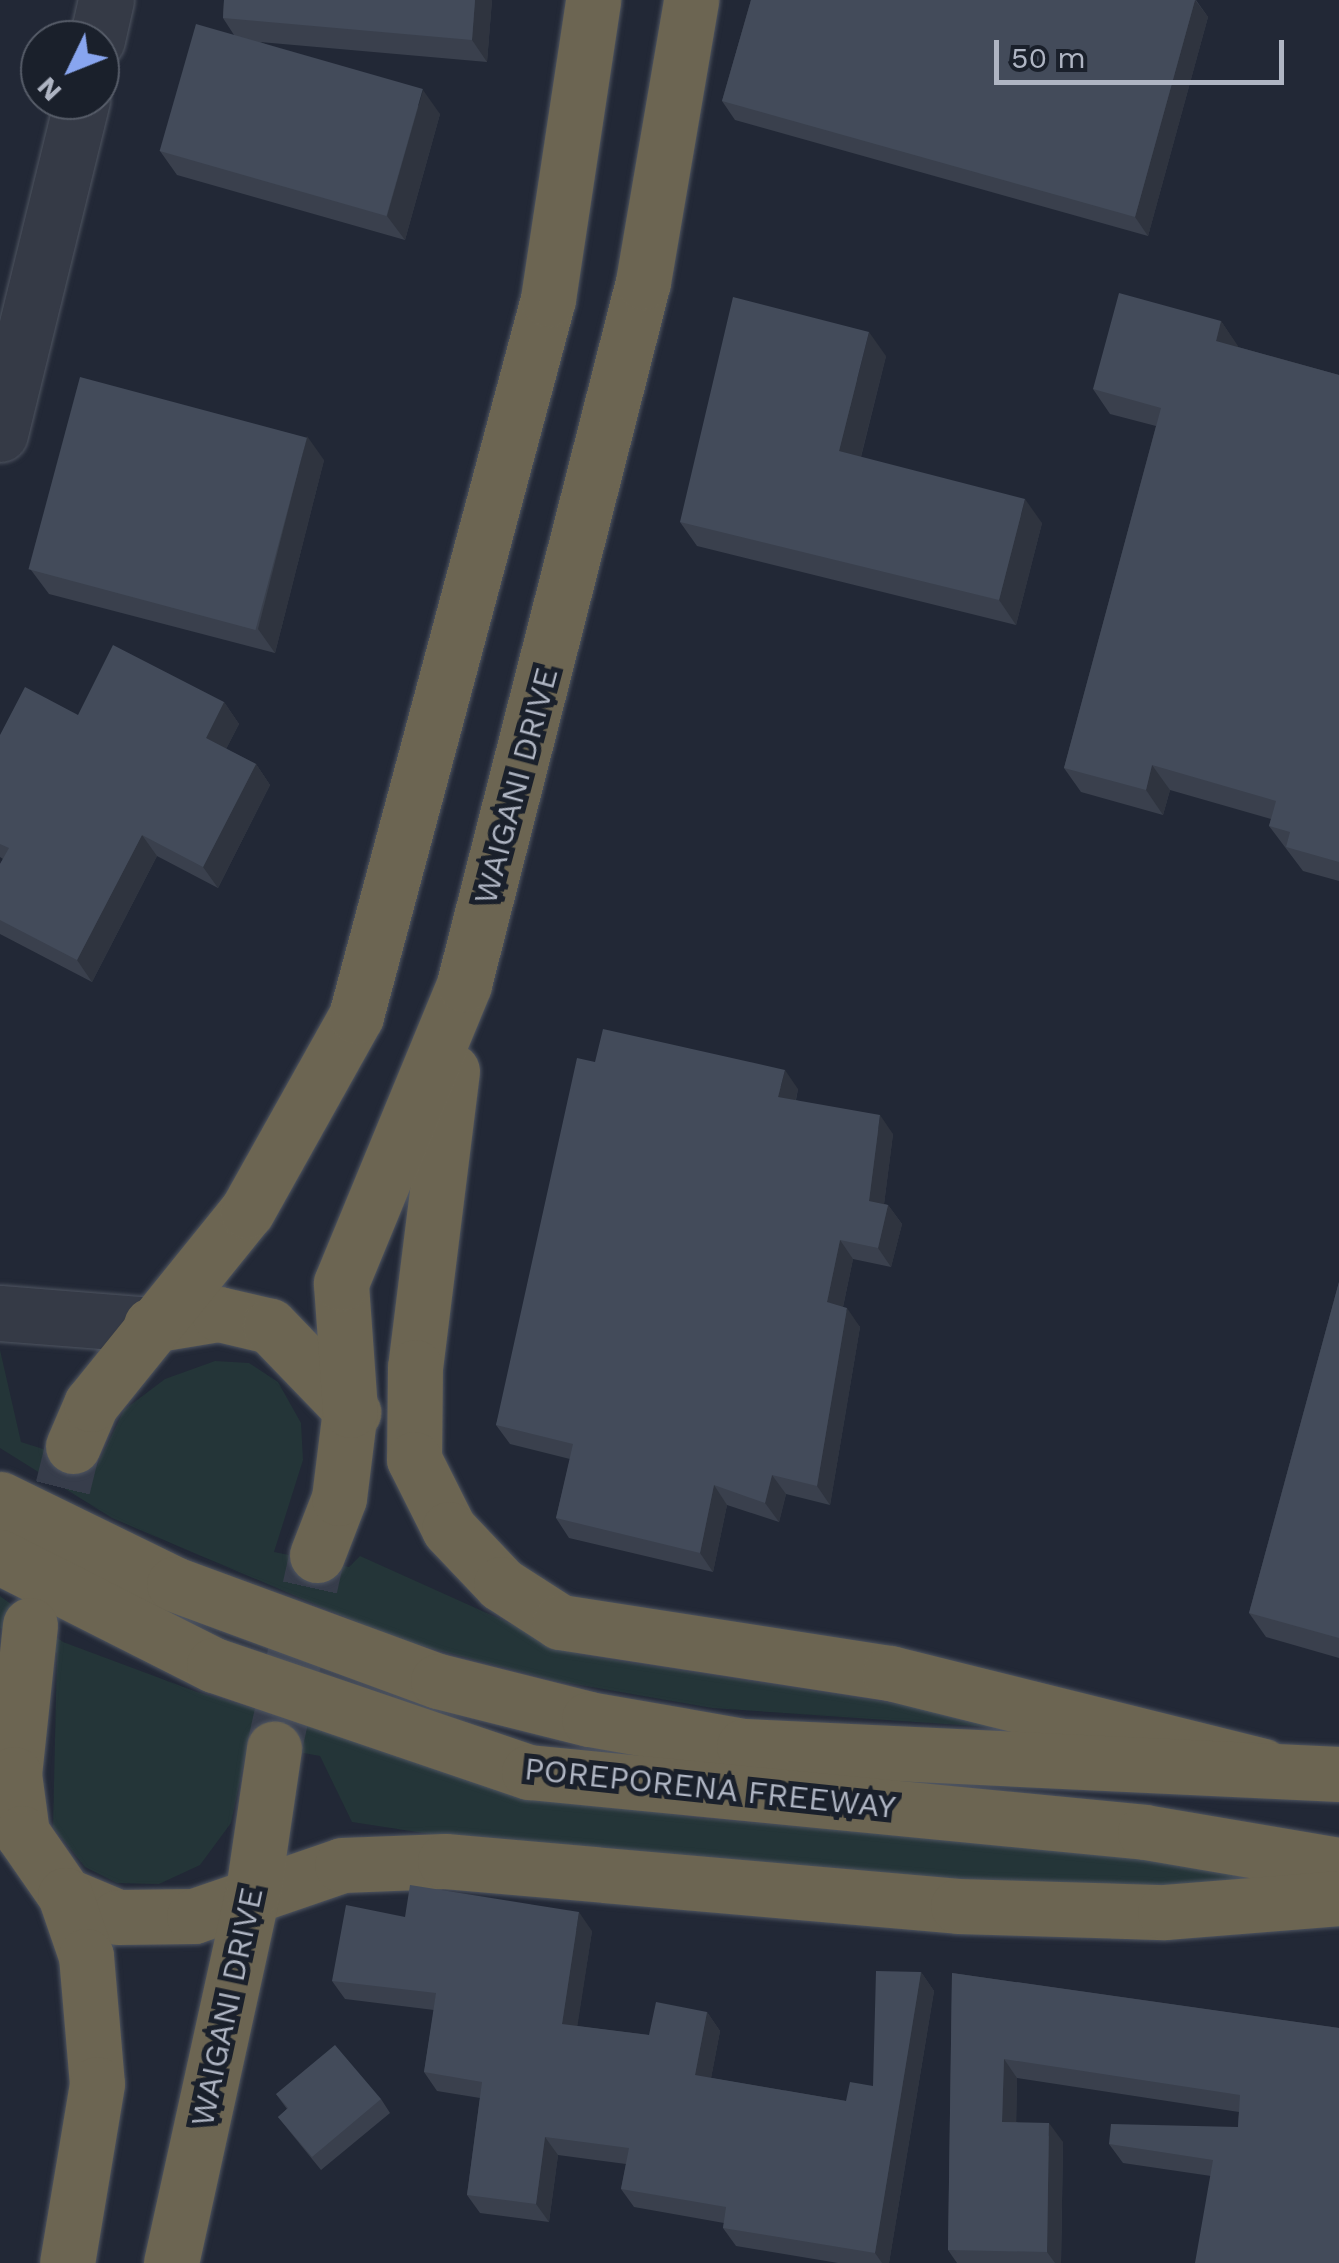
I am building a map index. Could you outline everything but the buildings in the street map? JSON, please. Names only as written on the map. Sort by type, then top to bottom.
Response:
[{"type":"highway","points":[[73,1446],[91,1404],[247,1211],[356,1016],[548,299],[592,0]]},
{"type":"highway","name":"WAIGANI DRIVE","points":[[317,1554],[338,1498],[350,1410],[337,1330],[341,1283],[464,984],[643,282],[691,0]]},
{"type":"highway","points":[[414,1460],[414,1367],[464,984]]},
{"type":"highway","points":[[151,1325],[244,1315],[325,1374],[350,1410],[414,1460],[448,1529],[501,1584],[560,1622],[909,1677],[1263,1766]]},
{"type":"highway","name":"POREPORENA FREEWAY","points":[[0,1498],[174,1584],[438,1681],[589,1719],[744,1746],[1263,1766],[1339,1774]]},
{"type":"highway","name":"POREPORENA FREEWAY","points":[[0,1557],[214,1665],[529,1772],[1145,1832],[1339,1864]]},
{"type":"highway","points":[[30,1625],[14,1774],[31,1851],[86,1956],[96,2084],[67,2263]]},
{"type":"highway","name":"WAIGANI DRIVE","points":[[171,2263],[253,1891],[274,1749]]},
{"type":"highway","points":[[31,1851],[89,1910],[143,1920],[208,1912],[253,1891],[342,1865],[445,1861],[958,1906],[1165,1912],[1339,1898]]},
{"type":"street","points":[[0,434],[77,120]]},
{"type":"street","points":[[0,1313],[151,1325]]},
{"type":"shaded area","points":[[0,1350],[21,1442],[97,1466],[124,1410],[165,1379],[215,1361],[249,1363],[278,1382],[301,1423],[303,1460],[274,1552],[349,1567],[360,1556],[580,1655],[1092,1734],[712,1708],[557,1681],[399,1640],[112,1518],[0,1448]]},
{"type":"shaded area","points":[[0,1596],[63,1642],[197,1692],[560,1798],[696,1818],[1204,1860],[1317,1882],[1233,1896],[632,1865],[352,1822],[320,1756],[248,1743],[231,1823],[200,1865],[159,1884],[117,1883],[85,1867],[53,1827],[57,1653],[0,1628]]},
{"type":"tunnel","points":[[43,1568],[73,1446]]},
{"type":"tunnel","points":[[274,1749],[317,1555]]}]
